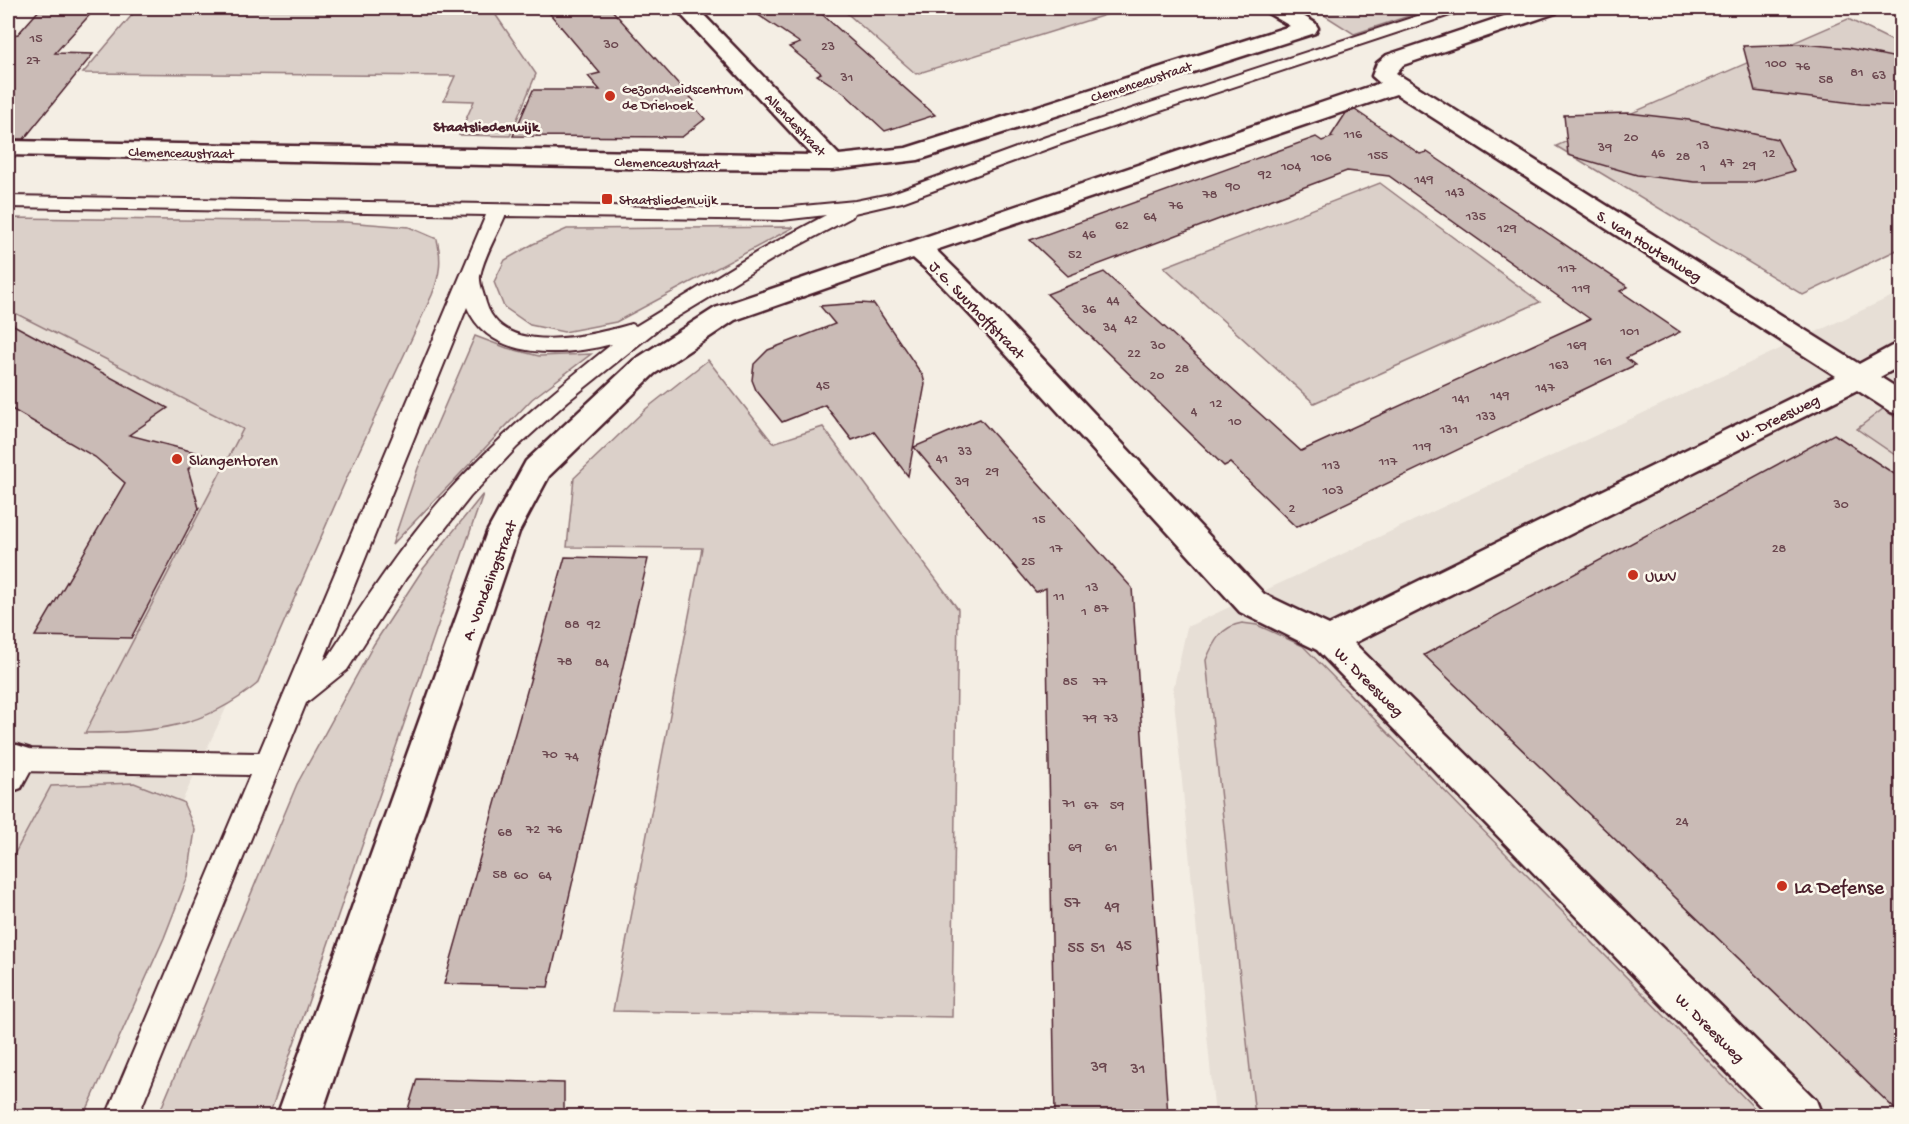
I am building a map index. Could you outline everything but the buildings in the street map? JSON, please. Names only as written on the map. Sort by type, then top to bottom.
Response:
[{"type":"street","name":"Allendestraat","points":[[685,8],[833,163]]},
{"type":"street","name":"Clemenceaustraat","points":[[8,148],[673,162],[833,163],[909,154],[1307,28],[1275,8]]},
{"type":"street","points":[[1398,85],[1384,76],[1385,68],[1395,60],[1548,8]]},
{"type":"street","name":"J.G. Suurhoffstraat","points":[[917,248],[1398,85]]},
{"type":"street","name":"S. van Houtenweg","points":[[1398,85],[1902,405]]},
{"type":"street","name":"J.G. Suurhoffstraat","points":[[917,248],[938,265],[984,313],[1252,603],[1329,640]]},
{"type":"street","name":"A. Vondelingstraat","points":[[300,1116],[503,532],[537,469],[644,367],[725,314],[917,248]]},
{"type":"street","name":"W. Dreesweg","points":[[1800,1116],[1329,640],[1902,353]]},
{"type":"lane","points":[[8,201],[771,214],[855,207],[895,198],[1052,141],[1456,8]]},
{"type":"lane","points":[[469,277],[477,305],[485,320],[501,332],[528,342],[561,346],[589,344],[616,338],[655,321],[766,255],[855,207]]},
{"type":"lane","points":[[122,1116],[497,211]]},
{"type":"lane","points":[[295,699],[338,663],[397,572],[462,491],[509,442],[560,396],[655,321]]},
{"type":"lane","points":[[10,766],[269,764]]},
{"type":"shaded area","points":[[138,8],[491,8],[536,74],[510,136],[459,135],[474,101],[444,100],[455,76],[83,73]]},
{"type":"shaded area","points":[[841,8],[1113,8],[1118,11],[916,74]]},
{"type":"shaded area","points":[[1313,8],[1433,8],[1354,34]]},
{"type":"shaded area","points":[[1848,19],[1901,45],[1901,248],[1803,295],[1556,146]]},
{"type":"shaded area","points":[[1380,183],[1540,302],[1314,403],[1164,267]]},
{"type":"shaded area","points":[[8,218],[346,222],[409,227],[437,239],[439,267],[432,295],[348,475],[257,684],[237,699],[197,719],[133,732],[85,733],[243,429],[17,314],[8,314]]},
{"type":"shaded area","points":[[794,227],[616,322],[564,332],[530,325],[504,307],[494,282],[505,260],[567,229]]},
{"type":"shaded area","points":[[8,252],[441,254],[33,1116],[8,1116]]},
{"type":"shaded area","points":[[1901,292],[1901,1116],[1215,1116],[1173,690],[1187,627]]},
{"type":"shaded area","points":[[475,336],[507,348],[539,356],[591,354],[532,399],[392,545],[418,468]]},
{"type":"shaded area","points":[[708,360],[773,443],[823,427],[958,609],[952,1017],[613,1011],[702,548],[567,547],[574,478],[647,408]]},
{"type":"shaded area","points":[[1883,409],[1901,421],[1901,459],[1857,429]]},
{"type":"shaded area","points":[[483,494],[269,1116],[158,1116],[297,784],[374,644],[423,569]]},
{"type":"shaded area","points":[[1242,623],[1257,625],[1303,646],[1762,1116],[1255,1116],[1206,660],[1223,631]]},
{"type":"shaded area","points":[[134,783],[183,802],[195,830],[188,876],[164,938],[84,1116],[8,1116],[8,866],[51,786]]},
{"type":"place","name":"Gezondheidscentrum de Driehoek","points":[[610,96]]},
{"type":"place","name":"Staatsliedenwijk","points":[[607,199]]},
{"type":"place","name":"Slangentoren","points":[[177,459]]},
{"type":"place","name":"UWV","points":[[1633,575]]},
{"type":"place","name":"La Defense","points":[[1782,886]]},
{"type":"district","name":"Staatsliedenwijk","points":[[486,126]]}]
